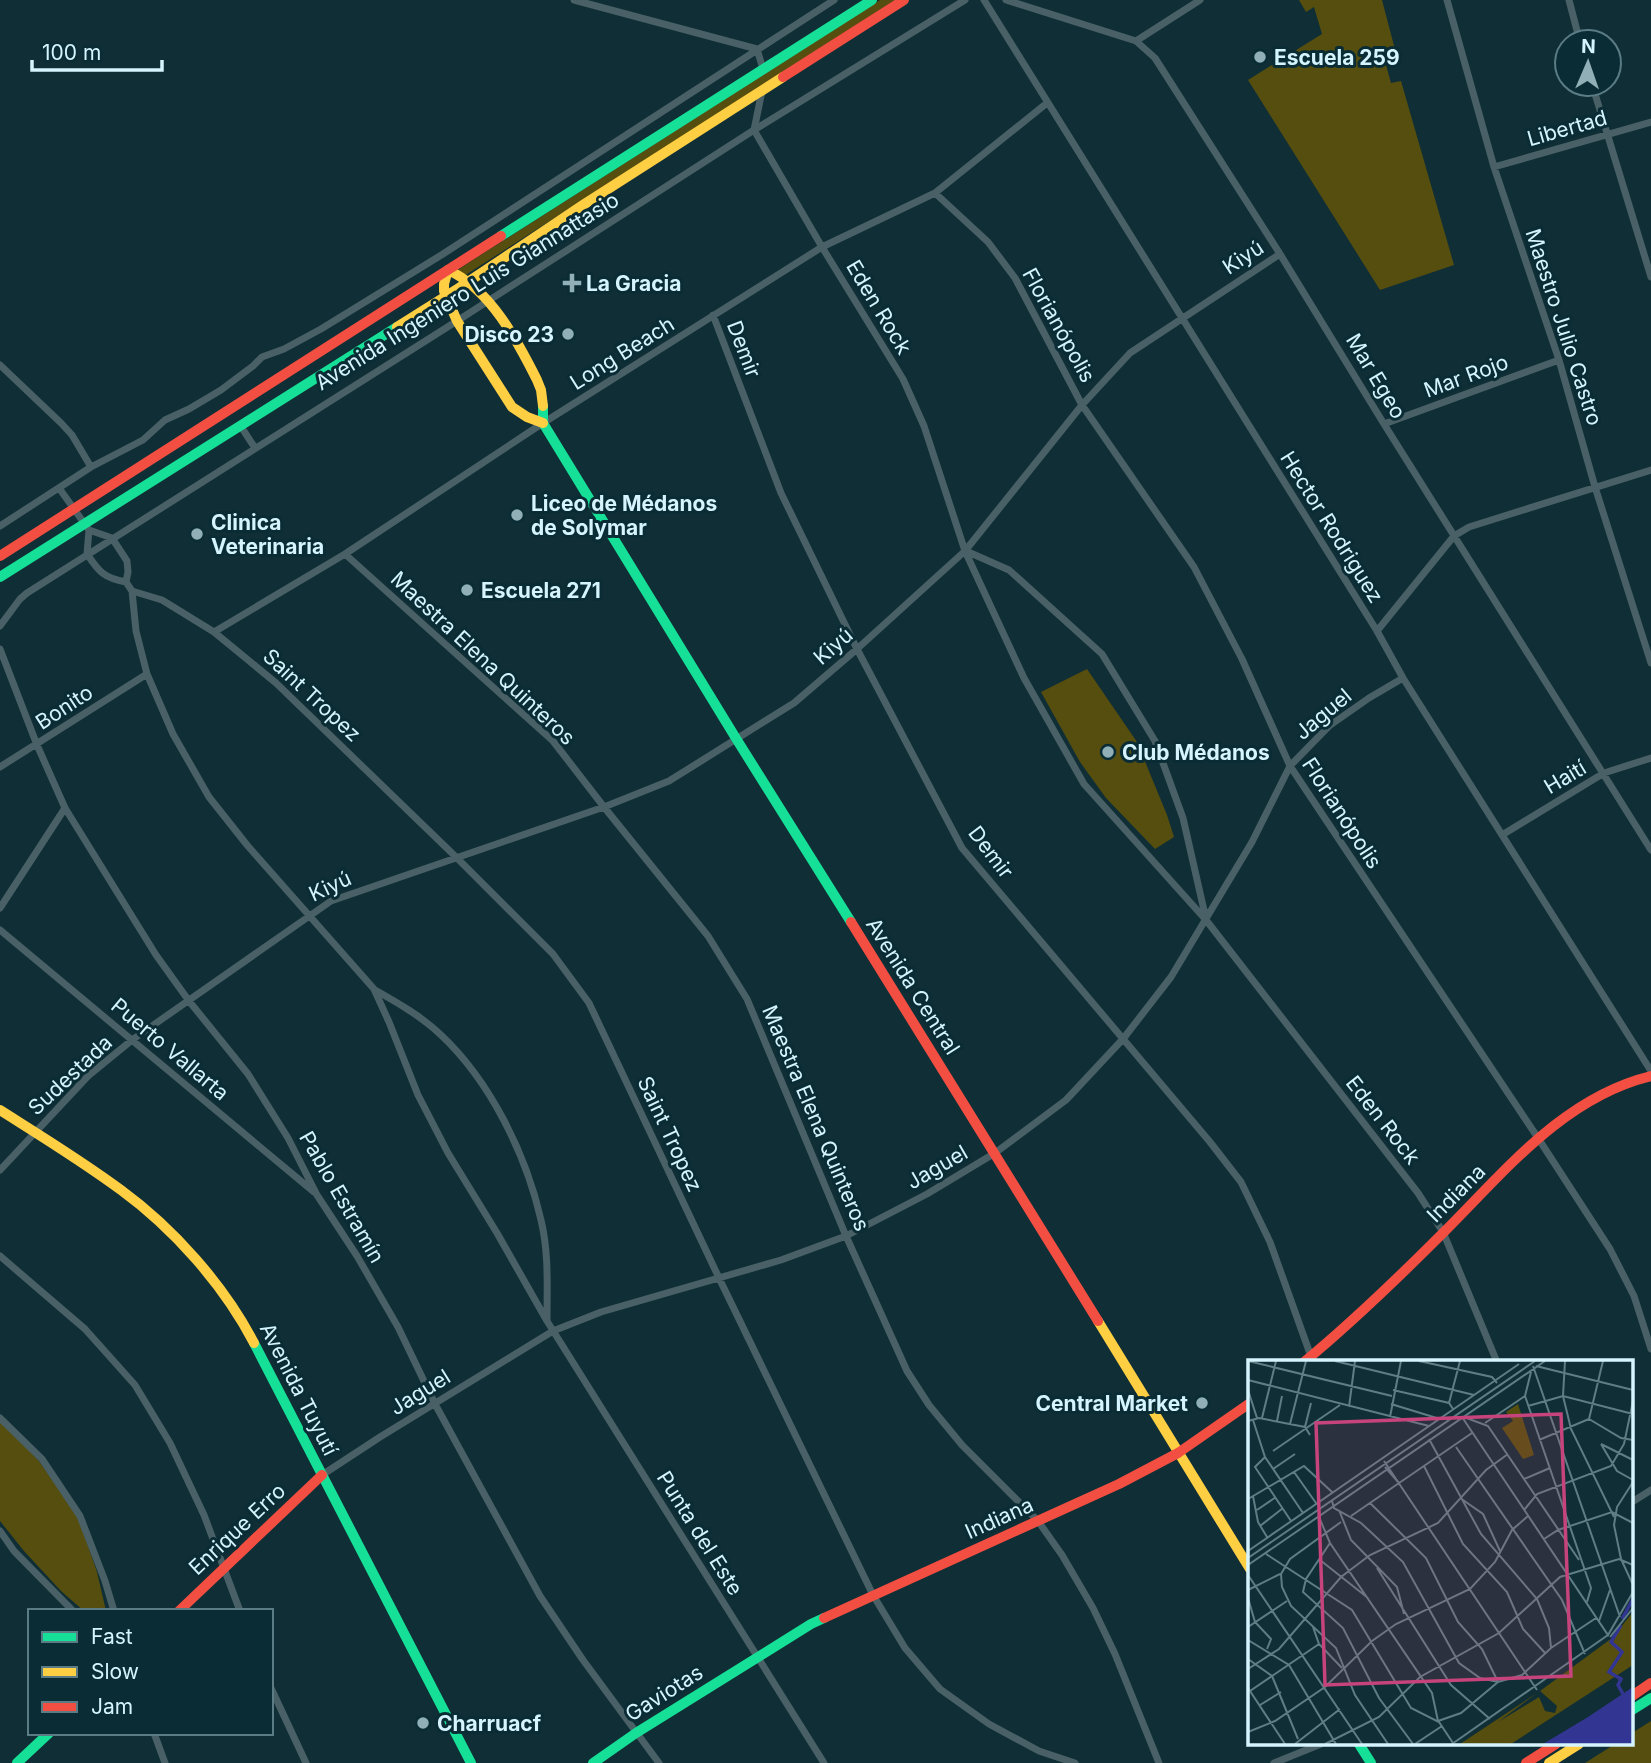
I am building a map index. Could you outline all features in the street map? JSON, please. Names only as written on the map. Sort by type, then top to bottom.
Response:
[{"type":"street","points":[[574,0],[757,49]]},
{"type":"street","points":[[0,526],[91,467],[143,440],[165,419],[221,390],[262,357],[284,349],[321,329],[443,254],[834,0]]},
{"type":"street","name":"Avenida Ingeniero Luis Giannattasio","points":[[0,556],[872,0]]},
{"type":"street","name":"Avenida Ingeniero Luis Giannattasio","points":[[0,577],[87,527],[240,425],[445,297],[583,205],[904,0]]},
{"type":"street","name":"Avenida Ingeniero Luis Giannattasio","points":[[0,626],[20,598],[87,554],[754,130],[965,0]]},
{"type":"street","name":"Hector Rodriguez","points":[[984,0],[1651,1074]]},
{"type":"street","name":"Mar Egeo","points":[[1006,0],[1136,41],[1154,58],[1280,254],[1651,850]]},
{"type":"street","points":[[1136,41],[1200,0]]},
{"type":"street","name":"Maestro Julio Castro","points":[[1447,0],[1494,167],[1559,360],[1595,487],[1651,663]]},
{"type":"street","points":[[1569,0],[1576,28]]},
{"type":"street","points":[[757,49],[763,69]]},
{"type":"street","points":[[754,130],[762,90]]},
{"type":"street","points":[[1596,98],[1651,276]]},
{"type":"street","name":"Long Beach","points":[[214,632],[345,554],[544,423],[822,247],[935,193],[1047,103]]},
{"type":"street","name":"Libertad","points":[[1494,167],[1651,122]]},
{"type":"street","name":"Eden Rock","points":[[754,130],[903,379],[924,426],[965,551],[1024,678],[1084,784],[1206,920],[1418,1193],[1443,1232],[1496,1360]]},
{"type":"street","name":"Florianópolis","points":[[935,193],[988,242],[1015,278],[1083,405],[1194,567],[1242,660],[1290,766],[1610,1249],[1634,1296],[1651,1349]]},
{"type":"street","points":[[443,254],[448,270],[444,284],[445,297],[457,321],[512,407],[527,417],[544,423]]},
{"type":"street","name":"Kiyú","points":[[308,916],[331,901],[604,807],[669,781],[794,703],[965,551],[1083,405],[1130,353],[1280,254]]},
{"type":"street","name":"Avenida Central","points":[[448,270],[458,274],[489,300],[501,317],[538,381],[542,394],[544,423],[1248,1566]]},
{"type":"street","name":"Demir","points":[[713,315],[780,493],[857,649],[962,848],[1241,1182],[1270,1242],[1309,1360]]},
{"type":"street","name":"Mar Rojo","points":[[1384,424],[1559,360]]},
{"type":"street","points":[[0,365],[72,435],[91,467]]},
{"type":"street","points":[[240,425],[256,448]]},
{"type":"street","points":[[1377,631],[1454,536],[1469,527],[1651,470]]},
{"type":"street","points":[[59,488],[87,527],[112,538],[127,561],[126,582]]},
{"type":"street","points":[[87,527],[87,554],[100,572],[112,579],[126,582],[132,591]]},
{"type":"street","name":"Eden Rock","points":[[965,551],[1009,570],[1102,654],[1155,741],[1183,818],[1206,920]]},
{"type":"street","name":"Maestra Elena Quinteros","points":[[345,554],[553,741],[708,936],[747,999],[846,1236],[907,1371],[929,1405],[962,1445],[1038,1521],[1062,1555],[1093,1608],[1115,1654],[1159,1763]]},
{"type":"street","name":"Saint Tropez","points":[[132,591],[162,600],[214,632],[276,682],[553,954],[589,1003],[873,1595],[905,1648],[940,1689],[989,1724],[1039,1751],[1075,1763]]},
{"type":"street","name":"Punta del Este","points":[[132,591],[136,631],[147,674],[173,734],[209,797],[308,916],[374,989],[418,1096],[449,1153],[553,1331],[824,1763]]},
{"type":"street","name":"Pablo Estramín","points":[[0,649],[65,808],[156,955],[248,1074],[288,1138],[317,1195],[398,1327],[435,1404],[540,1596],[583,1660],[659,1763]]},
{"type":"street","name":"Bonito","points":[[0,767],[147,674]]},
{"type":"street","name":"Jaguel","points":[[322,1475],[491,1367],[553,1331],[601,1312],[781,1260],[846,1236],[927,1194],[995,1153],[1066,1100],[1123,1039],[1171,977],[1252,842],[1290,766],[1329,726],[1403,678]]},
{"type":"street","name":"Haití","points":[[1502,835],[1604,774],[1651,758]]},
{"type":"street","points":[[0,908],[65,808]]},
{"type":"street","name":"Sudestada","points":[[0,1170],[88,1076],[132,1041],[308,916]]},
{"type":"street","name":"Puerto Vallarta","points":[[0,930],[317,1195]]},
{"type":"street","name":"Punta del Este","points":[[374,989],[408,1008],[441,1035],[478,1076],[506,1124],[527,1174],[541,1220],[548,1268],[547,1321]]},
{"type":"street","name":"Indiana","points":[[1309,1360],[1393,1283],[1538,1138],[1605,1092],[1651,1074]]},
{"type":"street","name":"Avenida Tuyutí","points":[[0,1110],[123,1191],[162,1226],[221,1289],[245,1325],[471,1763]]},
{"type":"street","points":[[0,1256],[85,1329],[135,1385],[170,1443],[204,1516],[239,1609]]},
{"type":"street","name":"Indiana","points":[[757,1657],[811,1624],[1119,1484],[1178,1453],[1248,1404]]},
{"type":"street","points":[[0,1418],[42,1459],[80,1516],[113,1609]]},
{"type":"street","name":"Enrique Erro","points":[[181,1609],[322,1475]]},
{"type":"street","points":[[1634,1501],[1651,1490]]},
{"type":"street","points":[[0,1531],[14,1550],[71,1609]]},
{"type":"street","name":"Gaviotas","points":[[593,1763],[757,1657]]},
{"type":"street","points":[[1634,1695],[1651,1683]]},
{"type":"street","points":[[273,1692],[306,1763]]},
{"type":"street","points":[[1634,1709],[1651,1698]]},
{"type":"street","points":[[17,1763],[47,1735]]},
{"type":"street","points":[[156,1735],[165,1763]]},
{"type":"street","points":[[1274,1763],[1316,1746]]},
{"type":"street","points":[[1360,1746],[1371,1763]]},
{"type":"street","points":[[1526,1763],[1553,1746]]},
{"type":"street","points":[[1549,1763],[1576,1746]]},
{"type":"shaded area","points":[[880,0],[895,0],[464,276],[458,272],[459,269]]},
{"type":"shaded area","points":[[1299,0],[1382,0],[1398,61],[1386,65],[1391,83],[1401,81],[1454,265],[1380,290],[1248,80],[1322,34],[1314,7],[1306,12]]},
{"type":"shaded area","name":"Club Médanos","points":[[1087,669],[1137,742],[1167,815],[1174,837],[1155,849],[1106,798],[1080,762],[1041,692]]},
{"type":"shaded area","points":[[0,1419],[39,1461],[78,1517],[97,1572],[106,1609],[82,1609],[61,1591],[0,1521]]},
{"type":"shaded area","points":[[1651,1721],[1651,1763],[1585,1763],[1612,1746],[1634,1746],[1634,1732]]},
{"type":"traffic: fast","points":[[501,236],[872,0]]},
{"type":"traffic: fast","points":[[0,577],[397,327]]},
{"type":"traffic: fast","points":[[543,406],[543,423],[851,922]]},
{"type":"traffic: fast","points":[[254,1343],[471,1763]]},
{"type":"traffic: fast","points":[[593,1763],[636,1733],[824,1618]]},
{"type":"traffic: fast","points":[[1634,1709],[1651,1698]]},
{"type":"traffic: fast","points":[[17,1763],[47,1735]]},
{"type":"traffic: fast","points":[[1360,1746],[1371,1763]]},
{"type":"traffic: slow","points":[[397,327],[783,77]]},
{"type":"traffic: slow","points":[[543,406],[537,380],[501,317],[477,290],[448,270],[444,291],[457,321],[512,407],[543,423]]},
{"type":"traffic: slow","points":[[0,1110],[106,1179],[160,1222],[212,1279],[254,1343]]},
{"type":"traffic: slow","points":[[1098,1321],[1248,1566]]},
{"type":"traffic: slow","points":[[1549,1763],[1576,1746]]},
{"type":"traffic: jam","points":[[783,77],[904,0]]},
{"type":"traffic: jam","points":[[0,556],[501,236]]},
{"type":"traffic: jam","points":[[851,922],[1098,1321]]},
{"type":"traffic: jam","points":[[1306,1360],[1393,1282],[1514,1161],[1563,1118],[1620,1086],[1651,1076]]},
{"type":"traffic: jam","points":[[824,1618],[1119,1484],[1178,1453],[1248,1404]]},
{"type":"traffic: jam","points":[[181,1609],[322,1475]]},
{"type":"traffic: jam","points":[[1634,1695],[1651,1683]]},
{"type":"traffic: jam","points":[[1526,1763],[1553,1746]]},
{"type":"place","name":"Escuela 259","points":[[1260,57]]},
{"type":"place","name":"La Gracia","points":[[572,283]]},
{"type":"place","name":"Disco 23","points":[[568,334]]},
{"type":"place","name":"Liceo de Médanos de Solymar","points":[[517,515]]},
{"type":"place","name":"Clinica Veterinaria","points":[[197,534]]},
{"type":"place","name":"Escuela 271","points":[[467,590]]},
{"type":"place","name":"Club Médanos","points":[[1108,752]]},
{"type":"place","name":"Central Market","points":[[1202,1403]]},
{"type":"place","name":"Charruacf","points":[[423,1723]]}]
